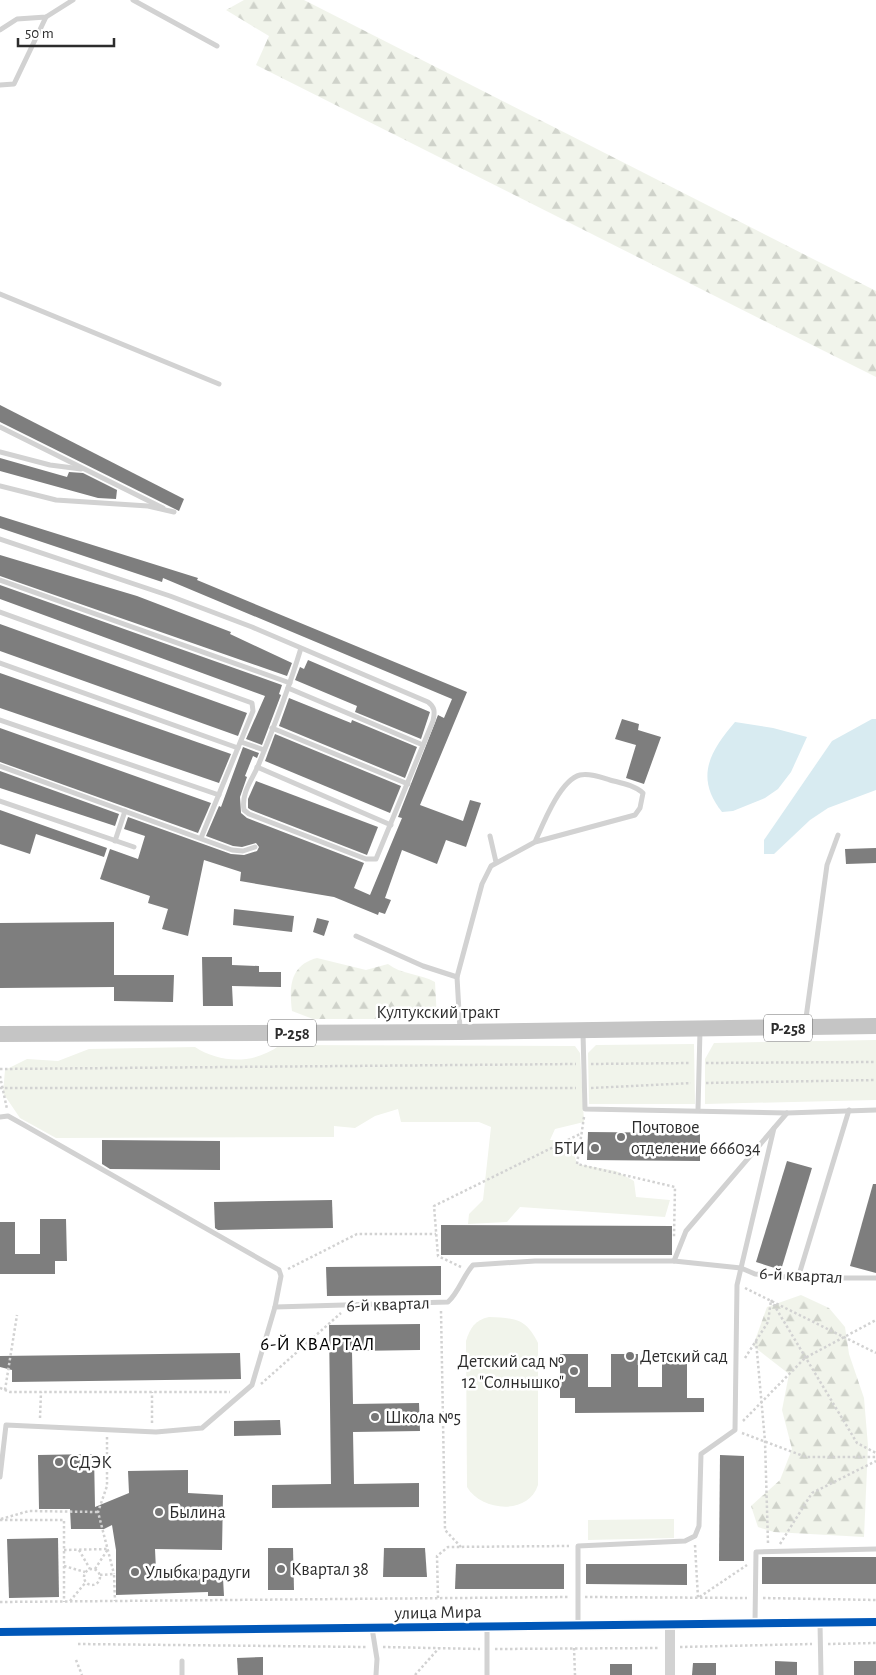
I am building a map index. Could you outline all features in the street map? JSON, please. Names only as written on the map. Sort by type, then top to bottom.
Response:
[{"type":"main road","name":"Култукский тракт","points":[[0,1034],[460,1032],[876,1026]]},
{"type":"street","name":"улица Мира","points":[[0,1632],[876,1622]]},
{"type":"street","points":[[670,1625],[670,1675]]},
{"type":"lane","points":[[0,30],[17,19],[46,17],[73,0]]},
{"type":"lane","points":[[134,0],[217,46]]},
{"type":"lane","points":[[0,85],[14,84],[46,17]]},
{"type":"lane","points":[[0,294],[219,384]]},
{"type":"lane","points":[[0,427],[174,512]]},
{"type":"lane","points":[[0,452],[50,465],[84,469]]},
{"type":"lane","points":[[0,486],[56,500],[163,508]]},
{"type":"lane","points":[[0,539],[170,596],[301,648],[432,705],[434,715],[408,784],[378,857],[372,860],[249,814],[244,810],[244,800],[249,783],[264,750],[301,648]]},
{"type":"lane","points":[[0,580],[289,685],[423,745]]},
{"type":"lane","points":[[0,612],[249,700],[254,706],[201,838]]},
{"type":"lane","points":[[0,662],[238,748]]},
{"type":"lane","points":[[0,720],[219,795]]},
{"type":"lane","points":[[272,728],[408,784]]},
{"type":"lane","points":[[241,742],[264,750]]},
{"type":"lane","points":[[0,766],[238,851],[255,847]]},
{"type":"lane","points":[[257,767],[391,825]]},
{"type":"lane","points":[[460,1032],[457,977],[482,884],[488,872],[496,862],[535,842],[635,815],[640,808],[643,793],[634,787],[593,775],[576,776],[568,782],[555,801],[535,842]]},
{"type":"lane","points":[[0,801],[134,847]]},
{"type":"lane","points":[[115,841],[125,811]]},
{"type":"lane","points":[[805,1028],[827,865],[838,835]]},
{"type":"lane","points":[[490,836],[496,862]]},
{"type":"lane","points":[[356,936],[423,966],[457,977]]},
{"type":"lane","points":[[698,1110],[700,1028]]},
{"type":"lane","points":[[583,1030],[585,1109],[787,1113],[876,1110]]},
{"type":"lane","points":[[798,1278],[849,1110]]},
{"type":"lane","points":[[674,1261],[686,1232],[787,1113]]},
{"type":"lane","points":[[0,1116],[8,1116],[279,1270],[280,1273],[275,1307],[252,1385],[202,1428],[152,1432],[40,1427],[3,1423],[0,1478]]},
{"type":"lane","points":[[578,1626],[578,1546],[685,1541],[694,1536],[699,1526],[701,1454],[735,1430],[737,1285],[774,1128]]},
{"type":"lane","name":"6-й квартал","points":[[275,1307],[448,1302],[473,1265],[535,1261],[674,1261],[741,1268],[755,1274],[798,1278],[876,1278]]},
{"type":"lane","points":[[755,1622],[756,1552],[876,1549]]},
{"type":"lane","points":[[820,1622],[821,1675]]},
{"type":"lane","points":[[487,1626],[487,1675]]},
{"type":"lane","points":[[372,1628],[376,1675]]},
{"type":"lane","points":[[182,1661],[182,1675]]},
{"type":"path","points":[[0,1069],[876,1062]]},
{"type":"path","points":[[0,1076],[8,1116]]},
{"type":"path","points":[[2,1088],[585,1088],[698,1083],[876,1080]]},
{"type":"path","points":[[585,1109],[577,1164],[675,1187],[674,1261]]},
{"type":"path","points":[[468,1271],[438,1256],[434,1206],[582,1133]]},
{"type":"path","points":[[280,1273],[357,1234],[436,1234]]},
{"type":"path","points":[[737,1285],[876,1353]]},
{"type":"path","points":[[735,1374],[768,1322],[771,1300]]},
{"type":"path","points":[[771,1300],[857,1443],[876,1453]]},
{"type":"path","points":[[440,1302],[445,1530],[461,1547]]},
{"type":"path","points":[[0,1388],[5,1390],[41,1392],[244,1392],[256,1389],[342,1312],[346,1305]]},
{"type":"path","points":[[5,1390],[17,1315]]},
{"type":"path","points":[[876,1320],[805,1358],[735,1430],[806,1457],[876,1457]]},
{"type":"path","points":[[756,1341],[765,1442],[768,1552]]},
{"type":"path","points":[[40,1427],[41,1392]]},
{"type":"path","points":[[152,1392],[152,1432]]},
{"type":"path","points":[[107,1430],[107,1486],[98,1512],[114,1574],[115,1601]]},
{"type":"path","points":[[775,1552],[812,1494],[876,1461]]},
{"type":"path","points":[[0,1519],[29,1511],[98,1512]]},
{"type":"path","points":[[0,1519],[64,1520],[64,1602]]},
{"type":"path","points":[[694,1536],[698,1598]]},
{"type":"path","points":[[438,1598],[437,1556],[448,1548],[578,1546]]},
{"type":"path","points":[[64,1550],[108,1549]]},
{"type":"path","points":[[95,1569],[108,1549]]},
{"type":"path","points":[[79,1550],[90,1569]]},
{"type":"path","points":[[698,1598],[756,1558]]},
{"type":"path","points":[[64,1566],[85,1572],[95,1569]]},
{"type":"path","points":[[95,1569],[100,1575]]},
{"type":"path","points":[[70,1601],[86,1582],[85,1572]]},
{"type":"path","points":[[100,1575],[114,1574]]},
{"type":"path","points":[[86,1582],[90,1585],[96,1584],[100,1575]]},
{"type":"path","points":[[0,1602],[578,1596],[876,1600]]},
{"type":"path","points":[[77,1644],[487,1649],[670,1648],[876,1642]]},
{"type":"path","points":[[415,1675],[438,1648]]},
{"type":"path","points":[[574,1648],[575,1675]]},
{"type":"path","points":[[76,1660],[82,1675]]},
{"type":"green space","points":[[244,0],[304,0],[876,291],[876,377],[256,65],[269,36],[226,10]]},
{"type":"green space","points":[[317,958],[366,970],[388,964],[398,970],[435,982],[437,1019],[313,1019],[292,1011],[291,986],[293,978],[301,966]]},
{"type":"green space","points":[[876,1040],[876,1100],[705,1104],[705,1059],[714,1043]]},
{"type":"green space","points":[[694,1044],[695,1104],[589,1104],[588,1053],[596,1045]]},
{"type":"green space","points":[[280,1045],[575,1046],[580,1053],[584,1122],[555,1129],[550,1140],[570,1140],[577,1164],[616,1171],[634,1181],[636,1197],[670,1200],[665,1217],[520,1207],[507,1222],[468,1224],[469,1214],[483,1200],[491,1127],[479,1122],[401,1122],[398,1109],[375,1116],[355,1128],[334,1126],[334,1137],[56,1138],[20,1118],[3,1093],[5,1070],[27,1059],[58,1061],[89,1049],[195,1047],[216,1057],[238,1060],[260,1056]]},
{"type":"green space","points":[[801,1295],[829,1308],[845,1327],[849,1354],[864,1398],[868,1446],[864,1537],[774,1532],[758,1527],[751,1506],[780,1480],[792,1449],[782,1410],[789,1374],[753,1346],[767,1307]]},
{"type":"green space","points":[[489,1317],[519,1321],[529,1329],[538,1343],[538,1485],[533,1495],[525,1502],[515,1506],[493,1505],[474,1495],[467,1487],[466,1341],[474,1325],[480,1320]]},
{"type":"green space","points":[[674,1519],[674,1538],[588,1540],[588,1520]]},
{"type":"shaded area","points":[[872,719],[876,719],[876,790],[828,808],[810,820],[774,854],[764,854],[764,840],[832,741]]},
{"type":"shaded area","points":[[735,722],[773,728],[807,737],[791,772],[778,789],[765,798],[733,811],[722,812],[709,788],[707,776],[712,755]]},
{"type":"building","points":[[0,405],[184,499],[179,511],[0,422]]},
{"type":"building","points":[[0,458],[67,477],[69,472],[83,473],[117,490],[116,499],[98,498],[0,471]]},
{"type":"building","points":[[0,516],[198,578],[197,580],[467,692],[420,805],[463,821],[470,800],[481,803],[466,847],[446,840],[437,864],[402,850],[385,898],[391,900],[385,914],[379,912],[378,915],[334,897],[240,881],[241,872],[204,860],[188,936],[162,929],[168,909],[148,903],[150,896],[100,879],[110,849],[138,859],[145,836],[124,829],[128,817],[231,854],[244,855],[257,851],[259,847],[256,843],[242,847],[233,846],[206,836],[219,806],[221,807],[243,747],[259,753],[257,758],[253,756],[245,776],[247,777],[240,797],[241,813],[247,818],[364,863],[354,888],[370,895],[402,818],[398,817],[438,715],[444,718],[452,699],[163,578],[162,582],[0,528]]},
{"type":"building","points":[[0,555],[137,596],[231,632],[230,634],[292,663],[287,676],[0,576]]},
{"type":"building","points":[[0,585],[282,685],[279,694],[281,695],[262,745],[246,739],[265,696],[0,599]]},
{"type":"building","points":[[0,624],[247,713],[238,736],[0,651]]},
{"type":"building","points":[[308,660],[430,712],[421,739],[355,712],[357,706],[295,680],[300,667],[304,669]]},
{"type":"building","points":[[0,673],[231,754],[219,783],[0,708]]},
{"type":"building","points":[[289,698],[351,723],[352,720],[417,747],[405,778],[279,726]]},
{"type":"building","points":[[622,719],[639,724],[638,730],[661,737],[644,784],[626,778],[636,745],[615,739]]},
{"type":"building","points":[[0,728],[211,803],[198,833],[0,762]]},
{"type":"building","points":[[275,734],[401,786],[390,813],[265,761]]},
{"type":"building","points":[[0,771],[119,814],[115,826],[0,788]]},
{"type":"building","points":[[256,781],[378,827],[367,855],[248,808],[248,799]]},
{"type":"building","points":[[0,810],[107,848],[104,857],[36,834],[30,854],[0,844]]},
{"type":"building","points":[[876,848],[876,863],[846,864],[845,849]]},
{"type":"building","points":[[234,909],[294,916],[292,932],[233,925]]},
{"type":"building","points":[[317,918],[329,921],[324,936],[313,932]]},
{"type":"building","points":[[114,922],[114,975],[174,975],[173,1002],[114,1001],[114,987],[0,988],[0,923]]},
{"type":"building","points":[[202,957],[232,957],[232,965],[259,966],[259,972],[281,972],[281,987],[232,986],[233,1006],[203,1006]]},
{"type":"building","points":[[588,1132],[700,1133],[700,1161],[587,1160]]},
{"type":"building","points":[[102,1140],[220,1141],[220,1170],[110,1169],[102,1164]]},
{"type":"building","points":[[787,1161],[812,1168],[781,1270],[756,1262]]},
{"type":"building","points":[[873,1184],[876,1184],[876,1273],[850,1266]]},
{"type":"building","points":[[332,1200],[333,1228],[218,1230],[215,1228],[214,1202]]},
{"type":"building","points":[[40,1219],[66,1219],[67,1261],[55,1261],[55,1274],[0,1274],[0,1222],[15,1222],[15,1254],[40,1254]]},
{"type":"building","points":[[441,1225],[672,1226],[672,1255],[441,1255]]},
{"type":"building","points":[[441,1266],[441,1295],[327,1296],[326,1267]]},
{"type":"building","name":"Школа №5","points":[[420,1324],[420,1350],[352,1351],[353,1404],[419,1403],[420,1431],[353,1432],[354,1484],[419,1483],[419,1507],[272,1508],[272,1485],[331,1484],[329,1325]]},
{"type":"building","points":[[240,1353],[241,1379],[12,1382],[12,1370],[0,1367],[0,1356]]},
{"type":"building","name":"Детский сад № 12 \"Солнышко\"","points":[[560,1354],[588,1354],[588,1387],[611,1387],[611,1354],[638,1354],[638,1387],[662,1387],[662,1355],[687,1354],[687,1398],[704,1398],[704,1412],[575,1413],[575,1398],[560,1398]]},
{"type":"building","points":[[280,1420],[281,1435],[234,1436],[234,1421]]},
{"type":"building","points":[[94,1454],[95,1507],[129,1493],[128,1471],[188,1470],[188,1493],[223,1495],[222,1550],[155,1549],[156,1570],[200,1569],[200,1578],[223,1578],[224,1596],[208,1596],[208,1592],[116,1595],[116,1550],[112,1525],[104,1529],[71,1529],[70,1509],[39,1509],[38,1455]]},
{"type":"building","points":[[720,1455],[744,1456],[744,1561],[719,1561]]},
{"type":"building","points":[[58,1538],[59,1597],[9,1598],[7,1539]]},
{"type":"building","name":"Квартал 38","points":[[268,1548],[293,1548],[294,1590],[268,1590]]},
{"type":"building","points":[[384,1548],[425,1548],[427,1577],[383,1577]]},
{"type":"building","points":[[762,1557],[876,1557],[876,1584],[762,1584]]},
{"type":"building","points":[[456,1564],[564,1564],[564,1589],[455,1589]]},
{"type":"building","points":[[586,1564],[687,1564],[687,1585],[586,1584]]},
{"type":"building","points":[[263,1657],[263,1675],[238,1675],[237,1658]]},
{"type":"building","points":[[775,1661],[797,1662],[797,1675],[775,1675]]},
{"type":"building","points":[[854,1661],[876,1661],[876,1675],[854,1675]]},
{"type":"building","points":[[693,1663],[716,1663],[716,1675],[692,1675]]},
{"type":"building","points":[[610,1664],[632,1664],[632,1675],[610,1675]]},
{"type":"cycle path","points":[[0,1632],[876,1622]]},
{"type":"place","name":"Почтовое отделение 666034","points":[[621,1137]]},
{"type":"place","name":"БТИ","points":[[595,1148]]},
{"type":"place","name":"Детский сад","points":[[630,1356]]},
{"type":"place","name":"Детский сад № 12 \"Солнышко\"","points":[[574,1371]]},
{"type":"place","name":"Школа №5","points":[[375,1417]]},
{"type":"place","name":"СДЭК","points":[[59,1462]]},
{"type":"place","name":"Былина","points":[[159,1512]]},
{"type":"place","name":"Квартал 38","points":[[281,1569]]},
{"type":"place","name":"Улыбка радуги","points":[[135,1572]]},
{"type":"district","name":"6-Й КВАРТАЛ","points":[[318,1343]]}]
